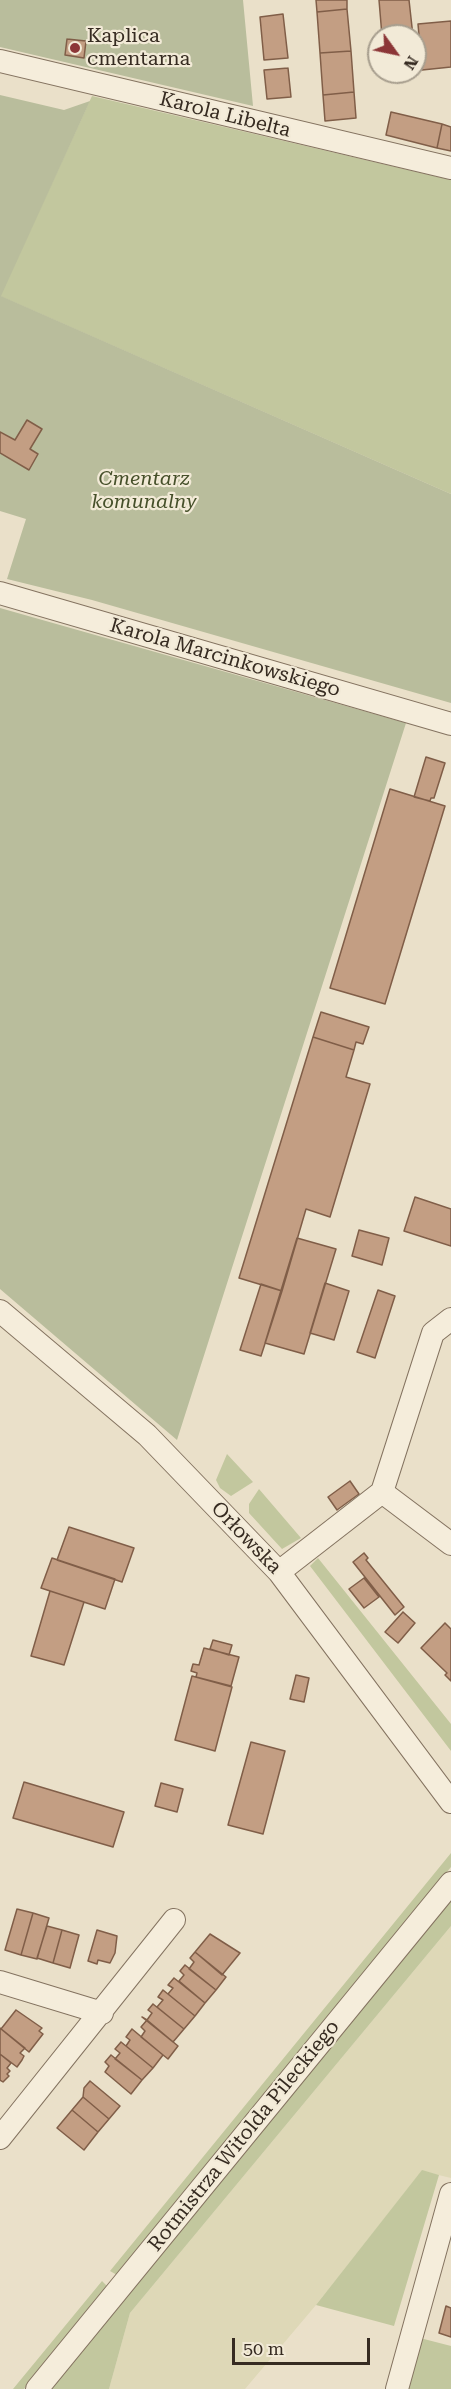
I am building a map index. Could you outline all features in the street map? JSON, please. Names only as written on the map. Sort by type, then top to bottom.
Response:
[{"type":"street","name":"Karola Libelta","points":[[0,61],[451,168]]},
{"type":"street","name":"Karola Marcinkowskiego","points":[[0,593],[451,724]]},
{"type":"street","name":"Orłowska","points":[[0,1311],[147,1435],[279,1572],[451,1802]]},
{"type":"street","points":[[279,1572],[382,1492],[432,1333],[451,1319]]},
{"type":"street","points":[[382,1492],[451,1544]]},
{"type":"street","name":"Rotmistrza Witolda Pileckiego","points":[[38,2389],[451,1883]]},
{"type":"street","points":[[0,2138],[174,1920]]},
{"type":"street","points":[[0,1982],[102,2013]]},
{"type":"street","points":[[398,2389],[451,2194]]},
{"type":"shaded area","points":[[451,1926],[451,2178],[422,2171],[316,2305],[245,2389],[109,2389],[130,2313]]},
{"type":"green space","points":[[0,0],[243,0],[253,106],[0,47]]},
{"type":"green space","name":"Cmentarz komunalny","points":[[0,95],[64,110],[90,101],[1,296],[451,494],[451,703],[92,600],[7,579],[26,519],[0,511]]},
{"type":"green space","points":[[92,96],[451,180],[451,494],[0,296]]},
{"type":"green space","points":[[0,608],[406,723],[177,1440],[0,1289]]},
{"type":"green space","points":[[227,1454],[253,1482],[231,1496],[220,1488],[216,1480]]},
{"type":"green space","points":[[259,1489],[301,1538],[282,1549],[249,1513],[249,1504]]},
{"type":"green space","points":[[318,1558],[451,1724],[451,1751],[310,1566]]},
{"type":"green space","points":[[451,1853],[451,1867],[350,1991],[117,2275],[110,2271]]},
{"type":"green space","points":[[451,1899],[451,1926],[130,2313],[109,2389],[51,2389]]},
{"type":"green space","points":[[422,2170],[439,2175],[394,2326],[316,2305]]},
{"type":"green space","points":[[102,2281],[108,2287],[24,2389],[13,2389]]},
{"type":"green space","points":[[420,2338],[451,2346],[451,2389],[405,2389]]},
{"type":"building","points":[[316,0],[347,0],[347,9],[317,12]]},
{"type":"building","points":[[379,0],[409,0],[412,24],[381,24]]},
{"type":"building","points":[[347,9],[351,51],[320,53],[317,12]]},
{"type":"building","points":[[283,14],[288,58],[264,60],[260,17]]},
{"type":"building","points":[[451,21],[451,67],[427,69],[427,24],[418,24]]},
{"type":"building","name":"Kaplica cmentarna","points":[[67,39],[86,41],[84,58],[65,55]]},
{"type":"building","points":[[351,51],[354,92],[323,95],[320,53]]},
{"type":"building","points":[[288,68],[291,97],[267,99],[264,70]]},
{"type":"building","points":[[354,92],[356,118],[325,121],[323,95]]},
{"type":"building","points":[[391,112],[442,124],[437,148],[386,135]]},
{"type":"building","points":[[442,124],[451,127],[451,151],[437,148]]},
{"type":"building","points":[[27,420],[42,429],[30,449],[38,454],[29,470],[0,453],[0,432],[15,440]]},
{"type":"building","points":[[426,757],[445,763],[434,798],[430,801],[414,797]]},
{"type":"building","points":[[390,789],[445,806],[385,1004],[330,988]]},
{"type":"building","points":[[321,1012],[369,1027],[363,1044],[356,1042],[354,1050],[313,1037]]},
{"type":"building","points":[[313,1037],[354,1050],[346,1077],[370,1084],[330,1217],[306,1209],[282,1291],[239,1278]]},
{"type":"building","points":[[415,1197],[451,1209],[451,1246],[404,1231]]},
{"type":"building","points":[[359,1230],[389,1238],[382,1265],[352,1256]]},
{"type":"building","points":[[297,1238],[336,1249],[304,1354],[265,1343]]},
{"type":"building","points":[[325,1283],[349,1291],[334,1340],[310,1333]]},
{"type":"building","points":[[261,1284],[282,1291],[261,1356],[240,1350]]},
{"type":"building","points":[[378,1290],[395,1296],[375,1358],[357,1352]]},
{"type":"building","points":[[350,1481],[359,1494],[337,1510],[328,1497]]},
{"type":"building","points":[[69,1527],[134,1548],[122,1582],[57,1560]]},
{"type":"building","points":[[364,1553],[368,1558],[366,1560],[404,1607],[395,1615],[353,1562]]},
{"type":"building","points":[[52,1558],[115,1579],[105,1609],[41,1588]]},
{"type":"building","points":[[364,1578],[379,1597],[364,1608],[349,1589]]},
{"type":"building","points":[[50,1591],[84,1602],[64,1665],[31,1656]]},
{"type":"building","points":[[403,1612],[415,1623],[398,1643],[385,1632]]},
{"type":"building","points":[[445,1623],[451,1629],[451,1681],[445,1675],[447,1673],[421,1648]]},
{"type":"building","points":[[213,1640],[232,1645],[229,1655],[210,1649]]},
{"type":"building","points":[[204,1648],[239,1657],[231,1686],[196,1677],[197,1673],[191,1671],[193,1664],[199,1665]]},
{"type":"building","points":[[296,1675],[309,1678],[304,1702],[290,1699]]},
{"type":"building","points":[[192,1676],[232,1687],[215,1751],[175,1740]]},
{"type":"building","points":[[251,1742],[285,1751],[263,1834],[228,1825]]},
{"type":"building","points":[[24,1782],[124,1812],[113,1847],[13,1818]]},
{"type":"building","points":[[161,1783],[183,1789],[177,1812],[155,1806]]},
{"type":"building","points":[[17,1909],[33,1913],[21,1955],[5,1950]]},
{"type":"building","points":[[33,1913],[49,1918],[37,1959],[21,1955]]},
{"type":"building","points":[[47,1926],[62,1930],[53,1963],[37,1958]]},
{"type":"building","points":[[62,1930],[79,1935],[70,1968],[53,1963]]},
{"type":"building","points":[[97,1930],[117,1936],[115,1953],[110,1963],[98,1960],[97,1964],[88,1961]]},
{"type":"building","points":[[210,1934],[240,1953],[222,1975],[195,1952]]},
{"type":"building","points":[[195,1952],[226,1977],[216,1990],[189,1969],[194,1962],[190,1958]]},
{"type":"building","points":[[185,1965],[216,1990],[205,2003],[179,1981],[184,1975],[180,1971]]},
{"type":"building","points":[[174,1978],[205,2003],[195,2016],[168,1994],[173,1988],[168,1985]]},
{"type":"building","points":[[163,1990],[195,2016],[184,2029],[157,2007],[163,2000],[158,1997]]},
{"type":"building","points":[[153,2004],[184,2029],[173,2042],[142,2017],[147,2020],[152,2013],[148,2010]]},
{"type":"building","points":[[16,2010],[42,2028],[39,2031],[43,2034],[29,2052],[1,2029]]},
{"type":"building","points":[[147,2020],[178,2046],[168,2059],[141,2037],[145,2031],[141,2027]]},
{"type":"building","points":[[0,2028],[25,2048],[20,2053],[24,2056],[17,2067],[0,2054]]},
{"type":"building","points":[[132,2029],[163,2055],[153,2068],[126,2046],[130,2040],[126,2037]]},
{"type":"building","points":[[121,2042],[153,2068],[142,2080],[115,2059],[120,2053],[115,2049]]},
{"type":"building","points":[[0,2054],[11,2063],[7,2068],[10,2071],[7,2074],[9,2076],[3,2082],[0,2080]]},
{"type":"building","points":[[111,2055],[142,2080],[131,2094],[105,2072],[109,2066],[105,2062]]},
{"type":"building","points":[[90,2081],[120,2106],[109,2119],[83,2097],[84,2088]]},
{"type":"building","points":[[83,2097],[109,2119],[98,2132],[72,2110]]},
{"type":"building","points":[[72,2110],[98,2132],[84,2150],[57,2128]]},
{"type":"building","points":[[446,2306],[451,2308],[451,2337],[439,2333]]},
{"type":"place","name":"Kaplica cmentarna","points":[[75,48]]}]
